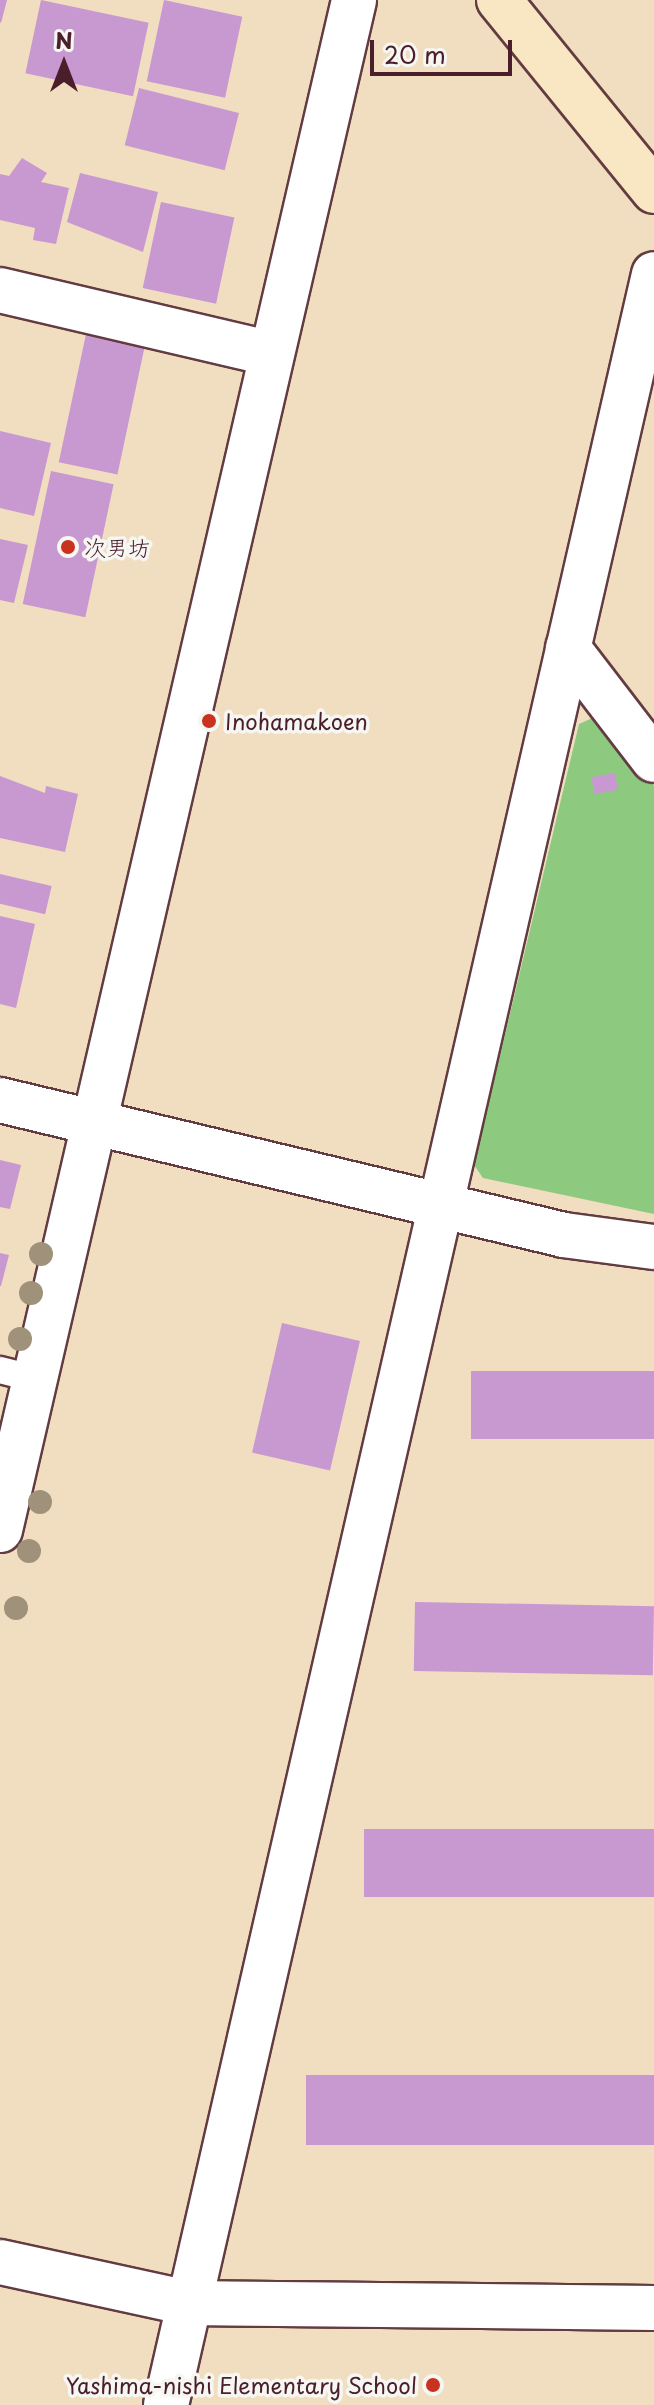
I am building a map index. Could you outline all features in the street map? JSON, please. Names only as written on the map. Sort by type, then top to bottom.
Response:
[{"type":"main road","points":[[499,0],[654,191]]},
{"type":"street","points":[[0,1530],[18,1374],[96,1120],[268,353],[354,0]]},
{"type":"street","points":[[166,2405],[654,274]]},
{"type":"street","points":[[0,290],[268,353]]},
{"type":"street","points":[[568,648],[654,760]]},
{"type":"street","points":[[0,1100],[96,1120],[440,1205],[654,1247]]},
{"type":"street","points":[[0,2262],[188,2303],[654,2308]]},
{"type":"green space","points":[[599,715],[654,786],[654,1214],[483,1178],[474,1165],[579,724]]},
{"type":"building","points":[[0,0],[7,0],[1,23],[0,22]]},
{"type":"building","points":[[41,0],[149,23],[133,96],[25,73]]},
{"type":"building","points":[[164,0],[242,17],[225,98],[147,81]]},
{"type":"building","points":[[139,88],[239,113],[225,170],[125,145]]},
{"type":"building","points":[[22,158],[47,173],[41,182],[69,188],[56,244],[33,240],[35,228],[0,220],[0,174],[9,176]]},
{"type":"building","points":[[80,173],[158,192],[143,252],[67,222]]},
{"type":"building","points":[[161,202],[234,218],[216,304],[143,288]]},
{"type":"building","points":[[86,334],[145,346],[117,475],[59,462]]},
{"type":"building","points":[[0,431],[51,443],[34,516],[0,508]]},
{"type":"building","points":[[51,471],[114,484],[85,617],[23,604]]},
{"type":"building","points":[[0,539],[28,545],[14,603],[0,600]]},
{"type":"building","points":[[615,773],[618,790],[594,794],[591,777]]},
{"type":"building","points":[[0,776],[45,793],[46,786],[78,794],[65,852],[0,838]]},
{"type":"building","points":[[0,874],[52,886],[45,914],[0,904]]},
{"type":"building","points":[[0,916],[35,924],[16,1008],[0,1004]]},
{"type":"building","points":[[0,1160],[21,1165],[10,1209],[0,1207]]},
{"type":"building","points":[[0,1253],[9,1255],[1,1286],[0,1286]]},
{"type":"building","points":[[282,1323],[360,1341],[330,1471],[252,1453]]},
{"type":"building","points":[[471,1371],[654,1371],[654,1439],[471,1439]]},
{"type":"building","points":[[415,1602],[654,1606],[653,1675],[414,1671]]},
{"type":"building","points":[[364,1829],[654,1829],[654,1897],[364,1897]]},
{"type":"building","points":[[306,2075],[654,2075],[654,2145],[306,2145]]},
{"type":"place","name":"次男坊","points":[[68,547]]},
{"type":"place","name":"Inohamakoen","points":[[209,721]]},
{"type":"place","name":"Yashima-nishi Elementary School","points":[[433,2385]]}]
